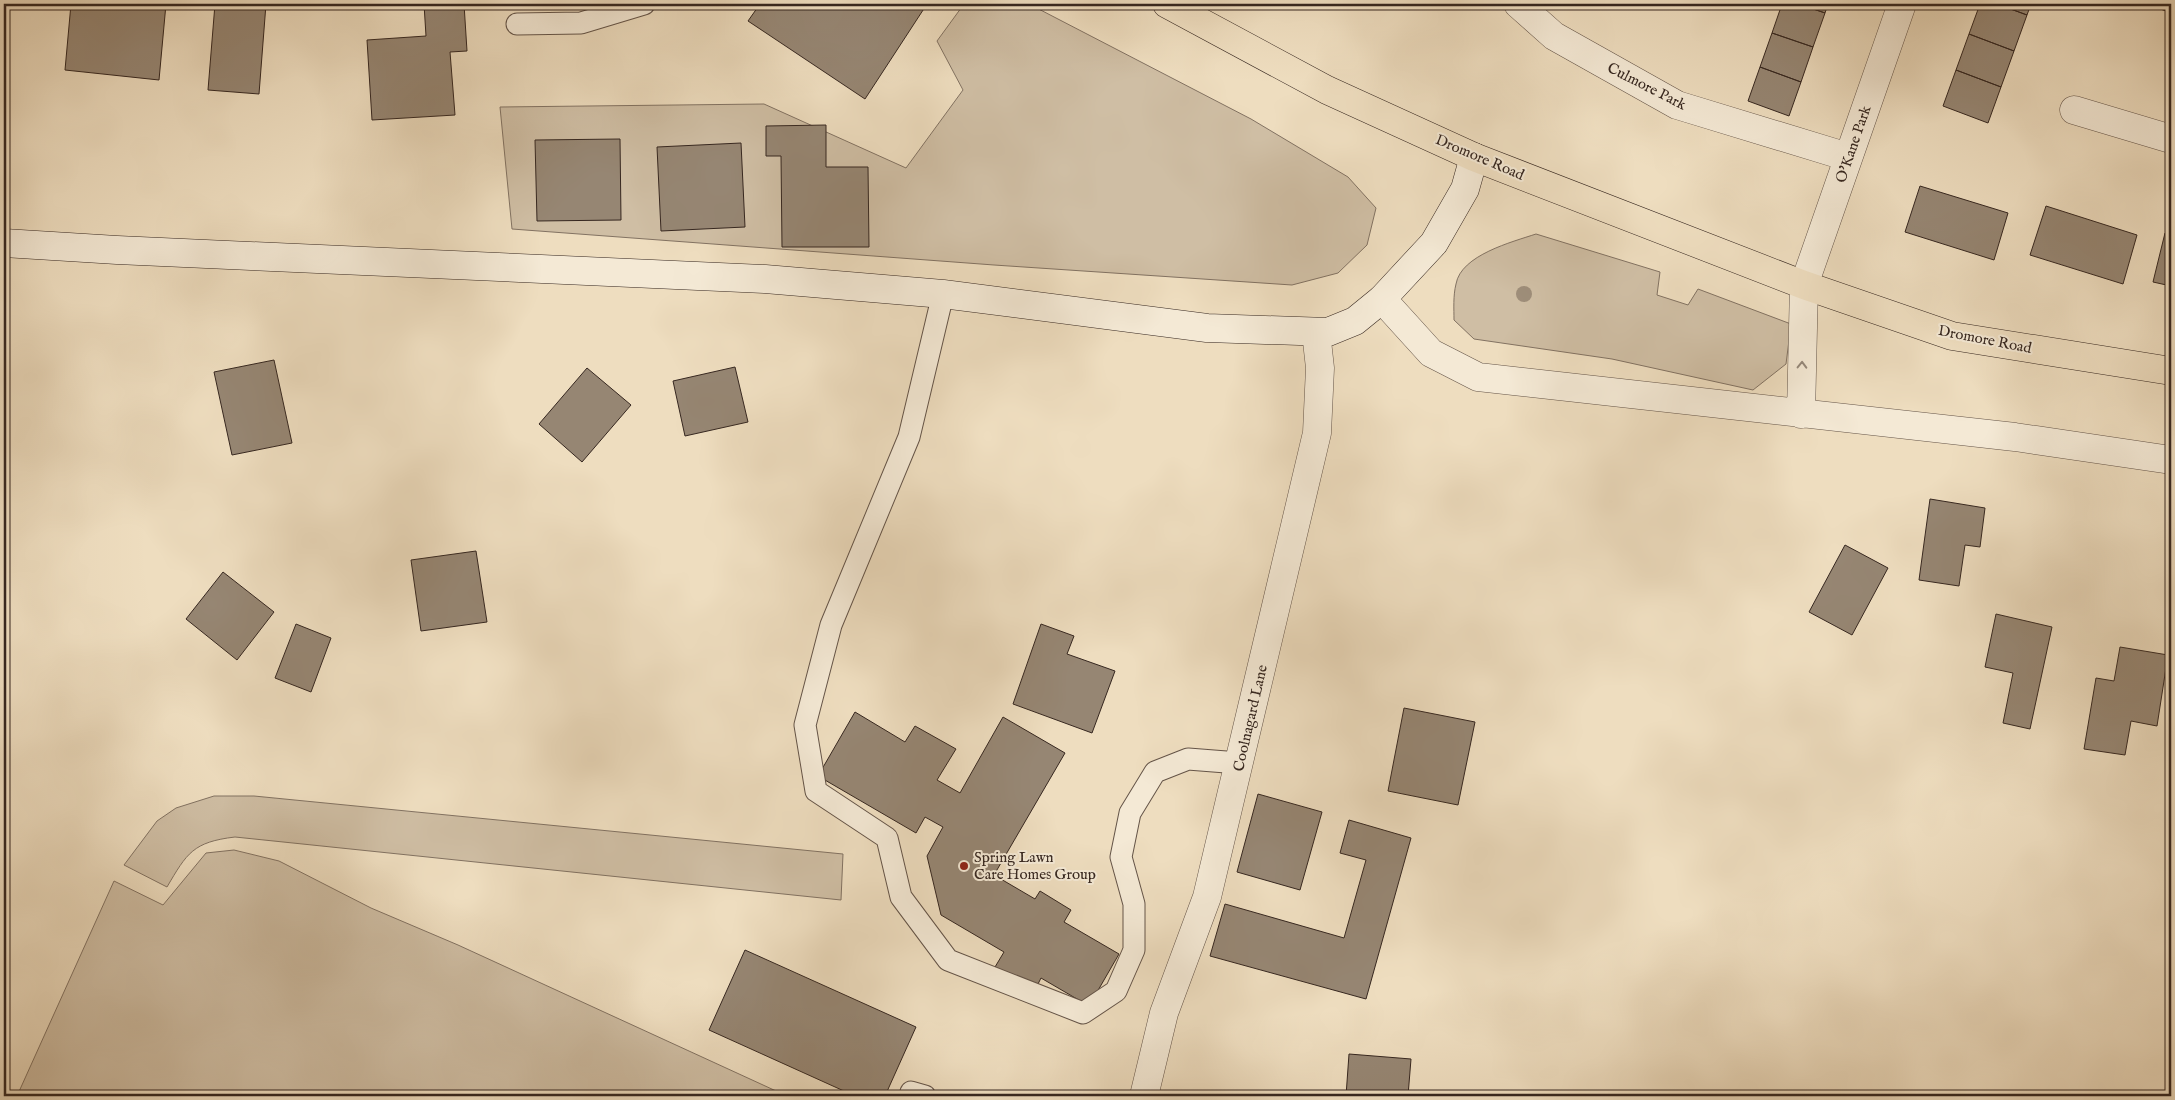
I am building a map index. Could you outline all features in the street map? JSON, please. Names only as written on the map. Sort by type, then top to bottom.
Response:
[{"type":"highway","name":"Dromore Road","points":[[1168,4],[1327,90],[1474,157],[1804,284],[1952,336],[2171,371]]},
{"type":"street","name":"Culmore Park","points":[[1518,4],[1554,36],[1677,105],[1848,157]]},
{"type":"street","name":"O'Kane Park","points":[[1804,284],[1902,4]]},
{"type":"street","points":[[2074,110],[2171,139]]},
{"type":"street","points":[[4,243],[117,250],[765,279],[943,294],[1207,328],[1328,332],[1354,321],[1382,299],[1434,243],[1465,189],[1474,157]]},
{"type":"street","points":[[1801,414],[1804,284]]},
{"type":"street","points":[[1382,299],[1431,353],[1478,377],[2015,437],[2171,460]]},
{"type":"street","name":"Coolnagard Lane","points":[[1144,1096],[1164,1013],[1207,897],[1317,433],[1320,368],[1316,332]]},
{"type":"lane","points":[[517,24],[581,23],[644,4]]},
{"type":"lane","points":[[943,294],[909,438],[831,625],[805,725],[816,791],[887,838],[901,897],[948,960],[1083,1013],[1116,991],[1134,950],[1134,904],[1121,857],[1130,812],[1156,772],[1188,759],[1239,762]]},
{"type":"shaded area","points":[[964,4],[1029,4],[1251,119],[1348,177],[1376,208],[1367,245],[1338,273],[1292,285],[512,229],[500,107],[764,104],[906,168],[963,90],[937,41]]},
{"type":"shaded area","points":[[1536,234],[1660,272],[1657,295],[1688,305],[1698,289],[1791,324],[1786,364],[1753,390],[1612,359],[1474,339],[1454,320],[1454,293],[1460,274],[1467,265],[1489,251]]},
{"type":"shaded area","points":[[214,796],[254,796],[843,854],[841,900],[235,837],[209,842],[193,851],[180,866],[167,887],[124,865],[157,821],[176,808]]},
{"type":"shaded area","points":[[234,850],[279,861],[371,908],[458,945],[787,1096],[17,1096],[114,881],[163,905],[206,853]]},
{"type":"building","points":[[71,4],[166,4],[159,80],[65,70]]},
{"type":"building","points":[[215,4],[266,4],[259,94],[208,90]]},
{"type":"building","points":[[424,4],[464,4],[467,51],[450,52],[455,115],[372,120],[367,40],[426,36]]},
{"type":"building","points":[[760,4],[927,4],[865,99],[748,21]]},
{"type":"building","points":[[1782,4],[1799,4],[1825,13],[1813,47],[1772,33]]},
{"type":"building","points":[[1799,4],[1828,4],[1825,13]]},
{"type":"building","points":[[1980,4],[1997,4],[2027,15],[2014,51],[1969,34]]},
{"type":"building","points":[[1997,4],[2031,4],[2027,15]]},
{"type":"building","points":[[2171,4],[2171,13],[2150,5]]},
{"type":"building","points":[[1772,33],[1813,47],[1801,82],[1760,67]]},
{"type":"building","points":[[1969,34],[2014,51],[2001,87],[1956,70]]},
{"type":"building","points":[[1760,67],[1801,82],[1789,116],[1748,101]]},
{"type":"building","points":[[1956,70],[2001,87],[1988,123],[1943,106]]},
{"type":"building","points":[[826,125],[826,167],[868,167],[869,247],[782,247],[781,156],[766,156],[766,126]]},
{"type":"building","points":[[620,139],[621,220],[537,221],[535,140]]},
{"type":"building","points":[[741,143],[745,227],[661,231],[657,147]]},
{"type":"building","points":[[1920,186],[2008,213],[1994,260],[1905,232]]},
{"type":"building","points":[[2046,206],[2137,235],[2123,284],[2030,255]]},
{"type":"building","points":[[2165,233],[2171,234],[2171,286],[2153,282]]},
{"type":"building","points":[[274,360],[292,443],[232,455],[214,372]]},
{"type":"building","points":[[735,367],[748,422],[685,436],[673,381]]},
{"type":"building","points":[[587,368],[631,405],[582,462],[539,424]]},
{"type":"building","points":[[1930,499],[1985,508],[1980,547],[1965,545],[1959,586],[1919,580]]},
{"type":"building","points":[[1845,545],[1888,568],[1852,635],[1809,612]]},
{"type":"building","points":[[476,551],[487,622],[421,631],[411,560]]},
{"type":"building","points":[[223,572],[274,612],[237,660],[186,619]]},
{"type":"building","points":[[1996,614],[2052,627],[2030,729],[2003,723],[2013,673],[1985,667]]},
{"type":"building","points":[[296,624],[331,638],[311,692],[275,678]]},
{"type":"building","points":[[1041,624],[1074,636],[1067,654],[1115,671],[1092,733],[1013,704]]},
{"type":"building","points":[[2120,647],[2168,655],[2157,726],[2131,721],[2125,755],[2084,749],[2096,678],[2114,681]]},
{"type":"building","points":[[1404,708],[1475,722],[1458,805],[1388,791]]},
{"type":"building","name":"Spring Lawn Care Homes Group","points":[[855,712],[905,742],[915,726],[956,749],[937,780],[960,793],[1003,717],[1065,753],[994,875],[1035,899],[1040,891],[1071,910],[1064,922],[1119,954],[1089,1006],[1041,978],[1035,990],[995,967],[1004,952],[941,915],[927,856],[943,827],[925,817],[916,833],[818,776]]},
{"type":"building","points":[[1258,794],[1322,812],[1300,890],[1237,872]]},
{"type":"building","points":[[1349,820],[1411,838],[1366,999],[1210,956],[1225,904],[1344,938],[1366,860],[1340,853]]},
{"type":"building","points":[[745,950],[916,1027],[885,1096],[855,1096],[709,1030]]},
{"type":"building","points":[[1349,1054],[1411,1059],[1408,1096],[1346,1096]]},
{"type":"place","name":"Spring Lawn Care Homes Group","points":[[964,866]]}]
